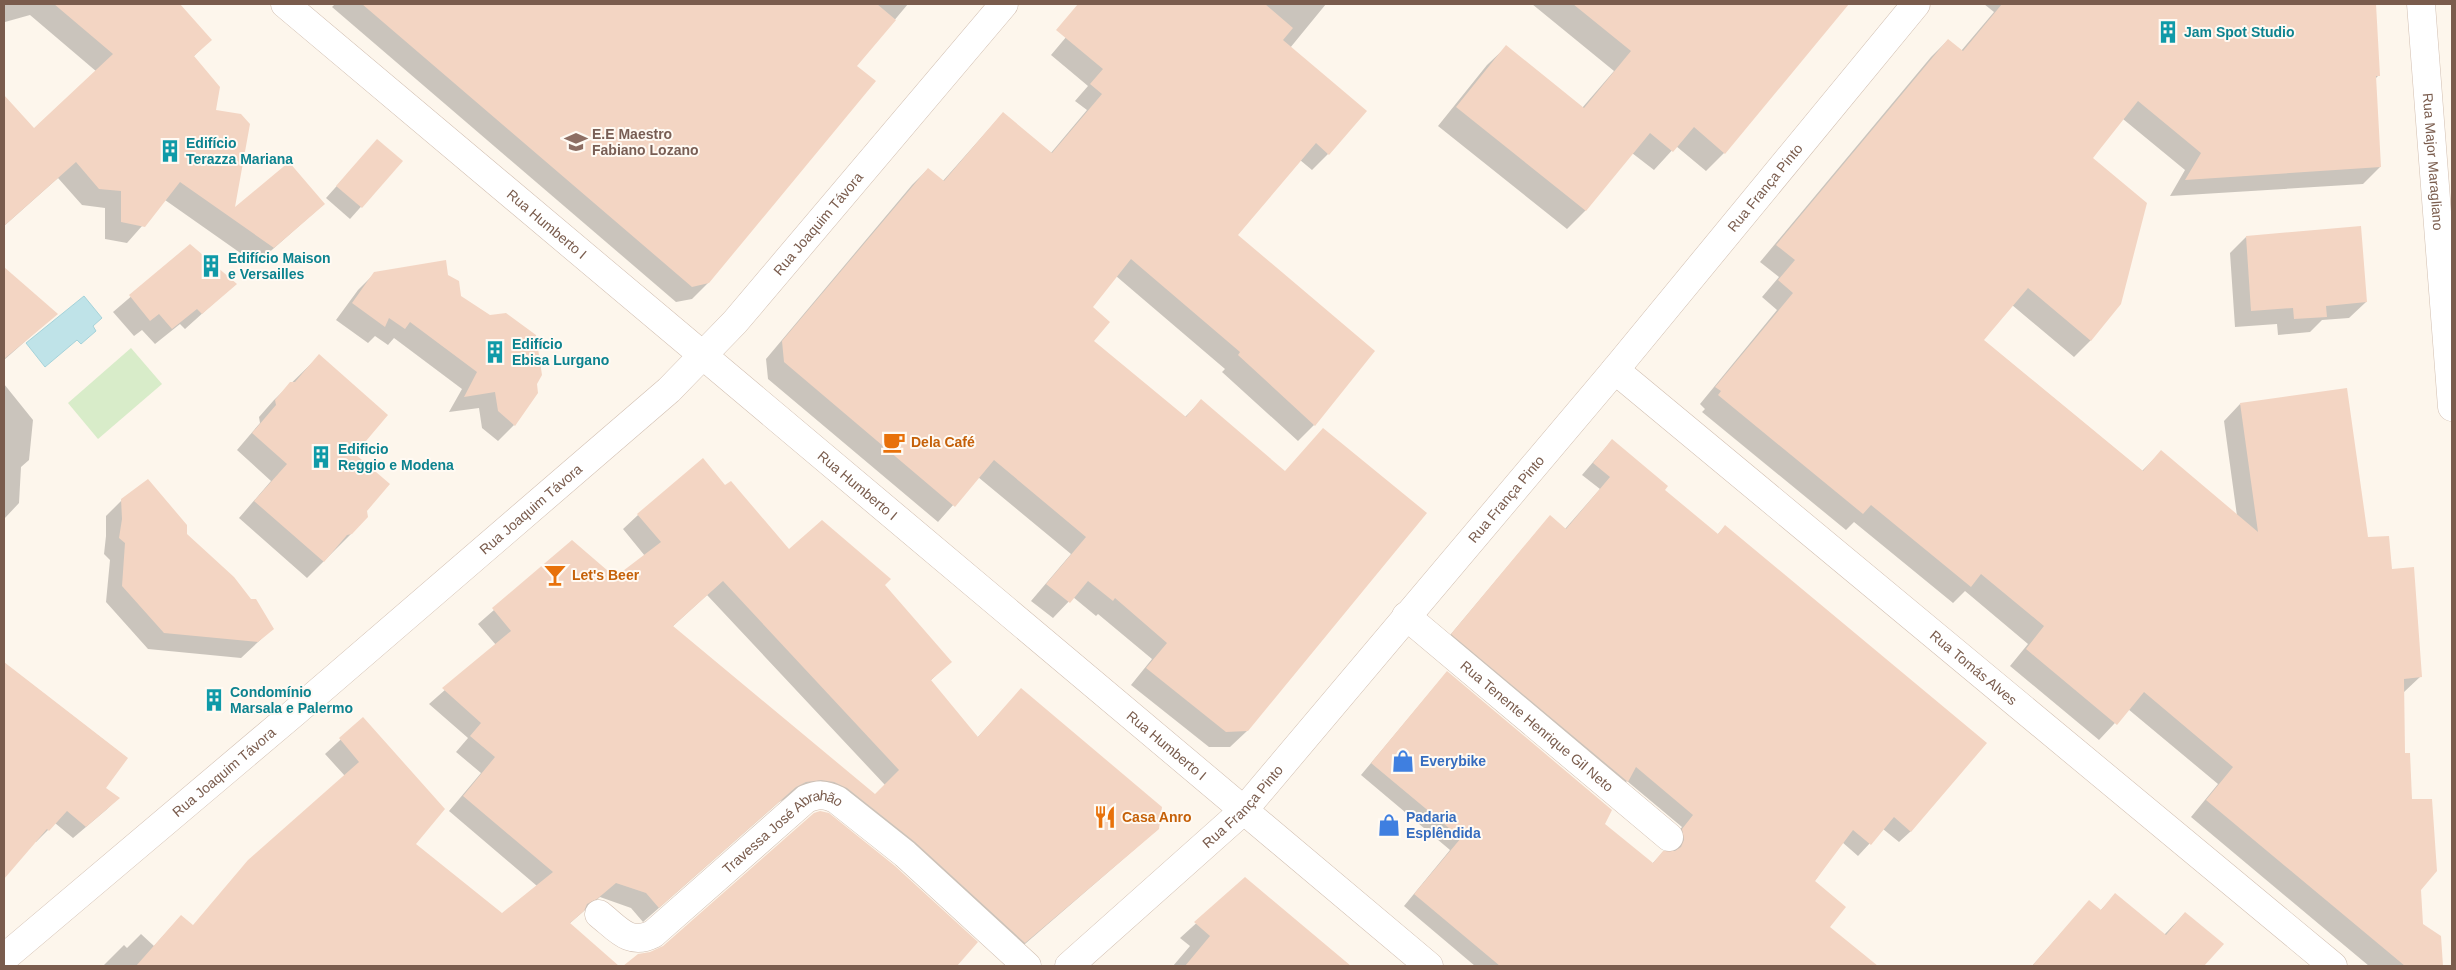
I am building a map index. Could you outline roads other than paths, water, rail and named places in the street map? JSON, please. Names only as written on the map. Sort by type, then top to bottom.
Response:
[{"type":"street","name":"Rua Humberto I","points":[[285,4],[1429,966]]},
{"type":"street","name":"Rua Joaquim Távora","points":[[4,958],[294,713],[669,390],[735,322],[1004,4]]},
{"type":"street","name":"Rua França Pinto","points":[[1069,966],[1243,811],[1616,370],[1916,4]]},
{"type":"street","name":"Rua Major Maragliano","points":[[2421,4],[2452,407]]},
{"type":"street","name":"Rua Tomás Alves","points":[[1616,370],[2333,966]]},
{"type":"street","name":"Rua Tenente Henrique Gil Neto","points":[[1406,616],[1669,837]]},
{"type":"street","name":"Travessa José Abrahão","points":[[599,914],[625,935],[634,939],[643,939],[653,934],[806,799],[815,795],[825,795],[837,800],[905,854],[1027,966]]},
{"type":"water","points":[[84,296],[102,318],[93,326],[96,331],[81,344],[77,340],[45,367],[26,343]]},
{"type":"place","name":"Jam Spot Studio","points":[[2168,32]]},
{"type":"place","name":"E.E Maestro Fabiano Lozano","points":[[576,142]]},
{"type":"place","name":"Edifício Terazza Mariana","points":[[170,151]]},
{"type":"place","name":"Edifício Maison e Versailles","points":[[211,266]]},
{"type":"place","name":"Edifício Ebisa Lurgano","points":[[495,352]]},
{"type":"place","name":"Dela Café","points":[[894,442]]},
{"type":"place","name":"Edificio Reggio e Modena","points":[[321,457]]},
{"type":"place","name":"Let's Beer","points":[[555,575]]},
{"type":"place","name":"Condomínio Marsala e Palermo","points":[[214,700]]},
{"type":"place","name":"Everybike","points":[[1403,761]]},
{"type":"place","name":"Casa Anro","points":[[1105,817]]},
{"type":"place","name":"Padaria Esplêndida","points":[[1389,825]]}]
